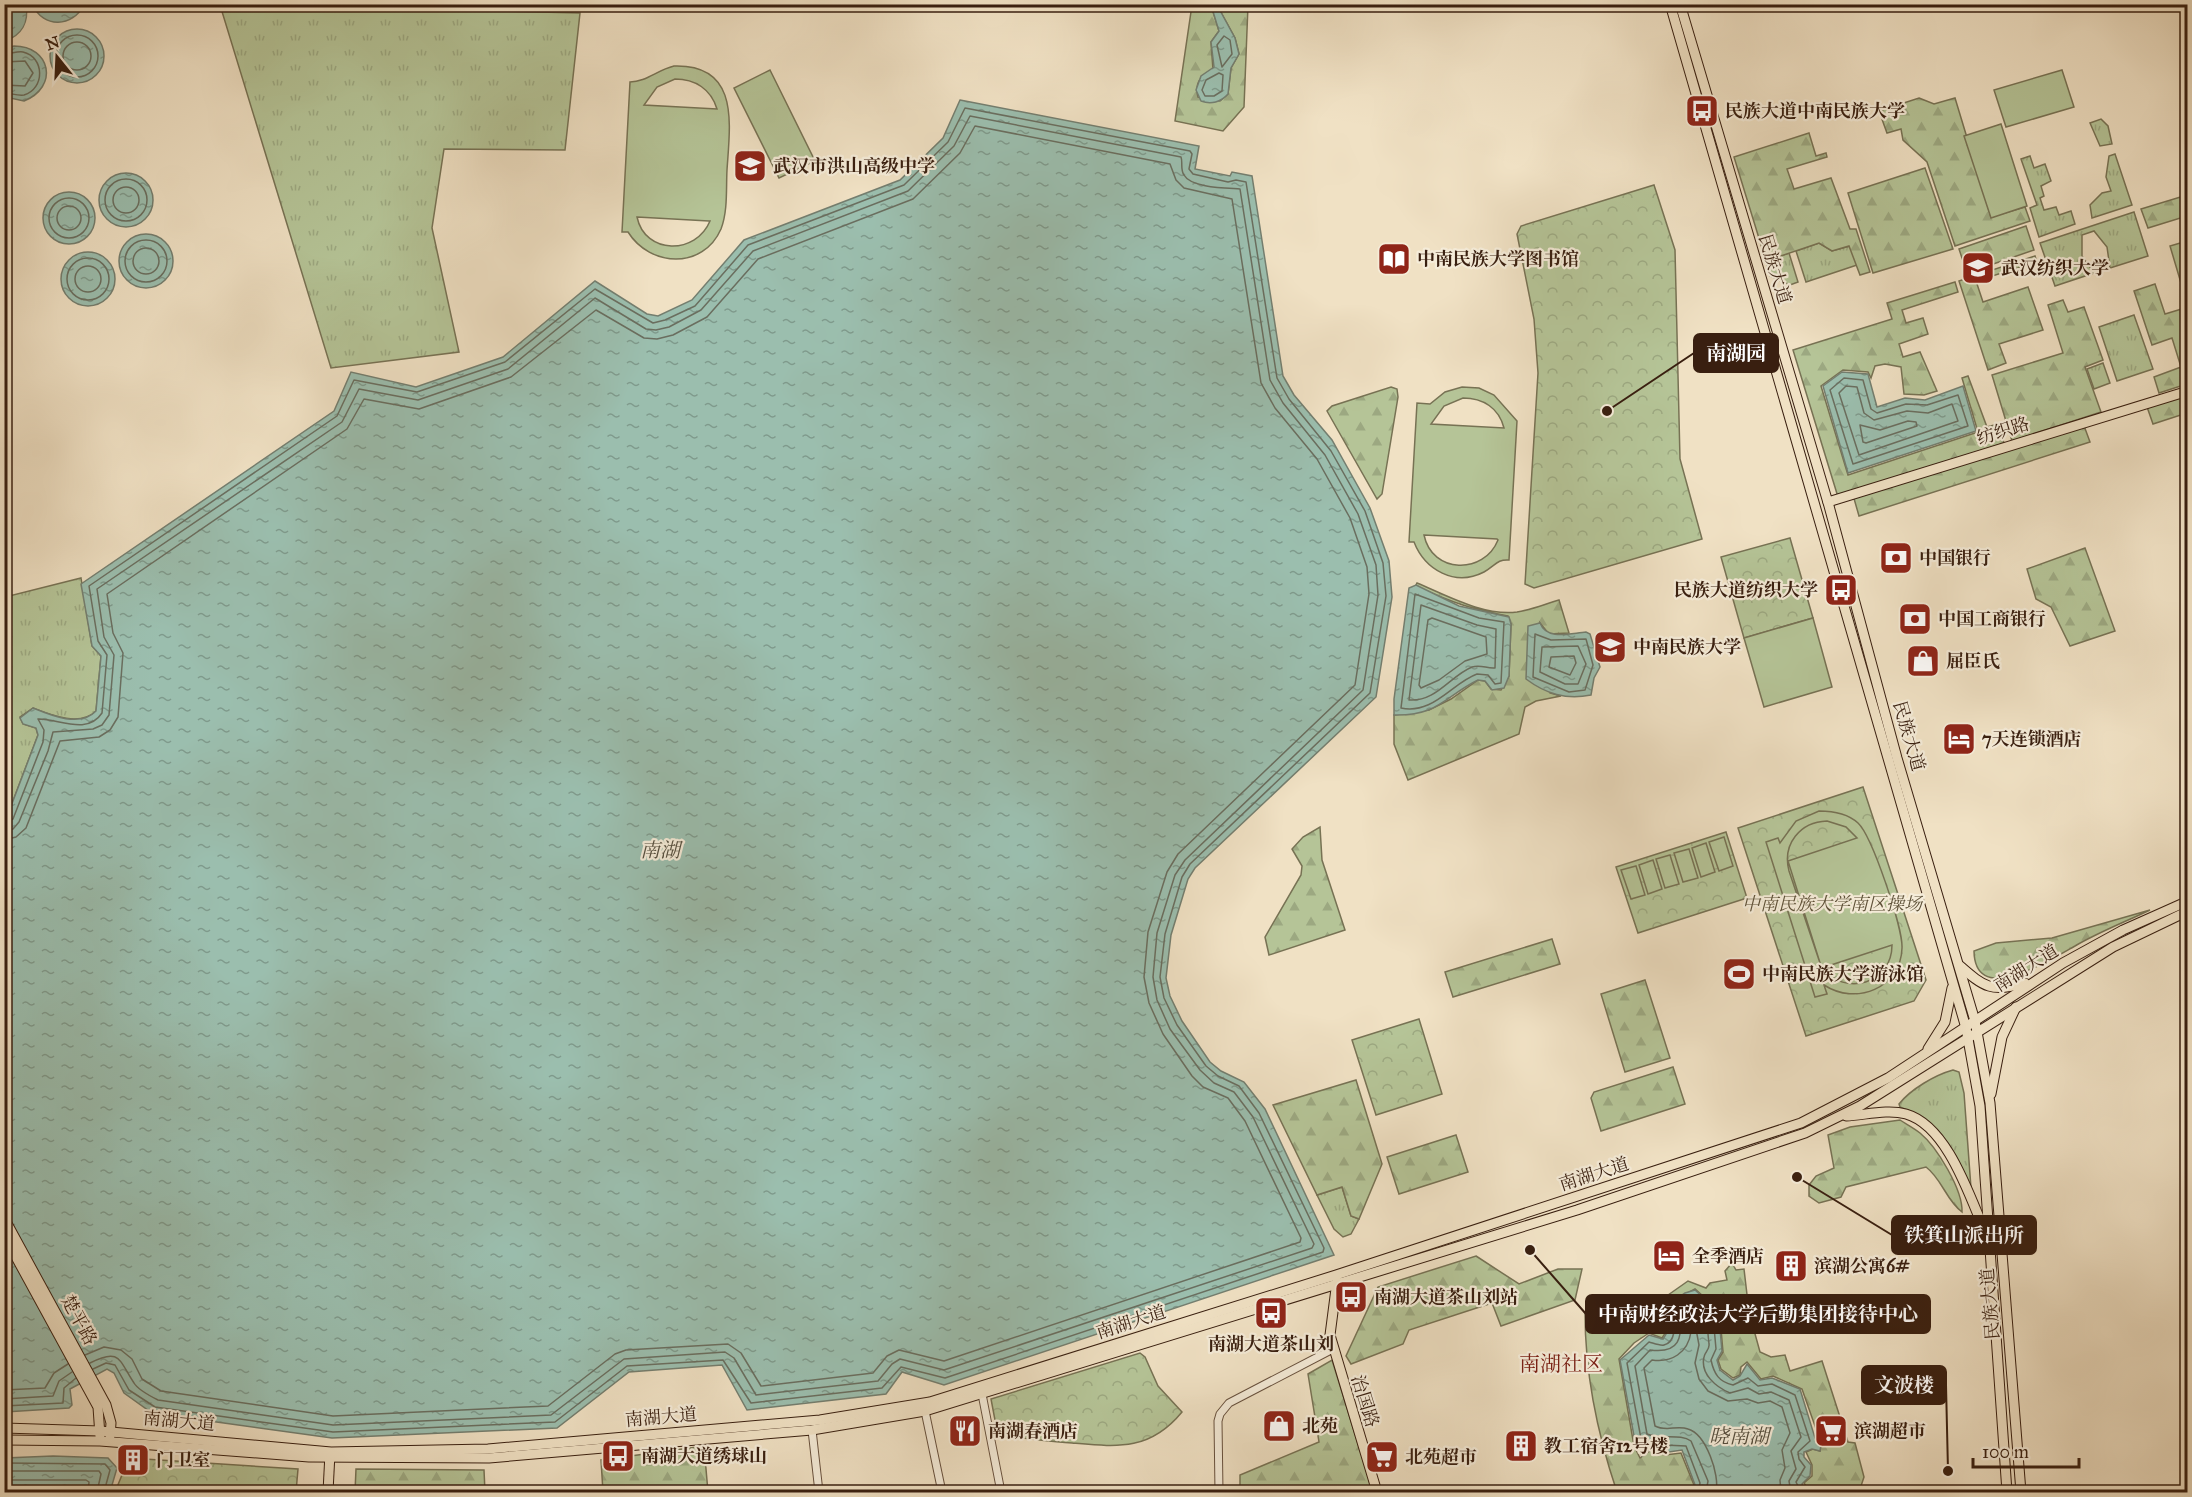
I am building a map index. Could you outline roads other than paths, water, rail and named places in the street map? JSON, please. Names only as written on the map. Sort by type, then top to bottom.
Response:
[{"type":"main road","name":"民族大道","points":[[1670,4],[1966,1028],[1980,1106],[2007,1492]]},
{"type":"main road","name":"民族大道","points":[[1680,4],[1828,502],[1897,758],[1978,1032],[1990,1103],[2021,1492]]},
{"type":"main road","name":"纺织路","points":[[1828,502],[2187,391]]},
{"type":"main road","name":"南湖大道","points":[[4,1428],[330,1455],[489,1458],[812,1430],[925,1411],[1337,1280],[1801,1123],[1848,1100],[1924,1054],[2033,981],[2123,930],[2187,901]]},
{"type":"main road","name":"南湖大道","points":[[330,1455],[488,1449],[820,1420],[930,1402],[1752,1152],[1841,1117],[2113,947],[2187,911]]},
{"type":"main road","points":[[1959,965],[1981,983],[1994,989],[2033,981]]},
{"type":"main road","points":[[1924,1054],[1945,1022],[1952,982]]},
{"type":"main road","points":[[1990,1103],[1999,1049],[2016,1007]]},
{"type":"main road","points":[[1841,1117],[1896,1113],[1912,1117],[1928,1126],[1957,1169],[1988,1240]]},
{"type":"main road","name":"楚平路","points":[[4,1218],[88,1379]]},
{"type":"main road","name":"楚平路","points":[[4,1235],[110,1414],[105,1436]]},
{"type":"main road","name":"治国路","points":[[1337,1280],[1331,1312],[1330,1335],[1333,1352],[1377,1492]]},
{"type":"main road","name":"南湖大道","points":[[4,1440],[105,1436]]},
{"type":"main road","points":[[328,1492],[330,1455]]},
{"type":"street","points":[[1219,1492],[1218,1421],[1229,1403],[1333,1352]]},
{"type":"street","points":[[982,1394],[1001,1492]]},
{"type":"street","points":[[925,1411],[942,1492]]},
{"type":"street","points":[[812,1430],[819,1492]]},
{"type":"water","points":[[4,5],[26,5],[27,11],[23,27],[16,35],[5,41]]},
{"type":"water","points":[[33,5],[84,5],[73,18],[58,22],[44,18]]},
{"type":"water","points":[[1211,5],[1217,5],[1235,38],[1239,54],[1231,68],[1228,94],[1219,101],[1208,103],[1201,101],[1196,90],[1201,76],[1214,67],[1211,42],[1219,31]]},
{"type":"water","points":[[72,29],[82,29],[92,33],[100,41],[104,56],[100,71],[92,79],[82,83],[72,83],[62,79],[54,71],[50,61],[50,51],[54,41],[62,33]]},
{"type":"water","points":[[14,46],[36,53],[43,60],[46,68],[46,77],[42,86],[35,95],[24,101],[5,97],[5,49]]},
{"type":"water","name":"南湖","points":[[960,100],[1199,146],[1195,169],[1230,176],[1232,172],[1252,176],[1283,376],[1294,395],[1332,440],[1370,508],[1389,561],[1392,597],[1376,697],[1195,868],[1188,879],[1171,935],[1166,978],[1170,996],[1182,1021],[1210,1062],[1221,1071],[1244,1082],[1265,1109],[1334,1255],[944,1385],[902,1372],[886,1394],[747,1410],[722,1365],[629,1372],[557,1428],[332,1438],[152,1413],[124,1393],[114,1373],[107,1369],[70,1389],[72,1405],[69,1408],[5,1412],[5,822],[38,735],[36,728],[23,724],[20,718],[33,708],[56,717],[74,719],[82,719],[96,711],[101,656],[92,646],[81,584],[334,411],[351,372],[416,387],[503,357],[595,281],[647,314],[658,316],[692,300],[744,240],[900,180],[943,138]]},
{"type":"water","points":[[126,173],[136,175],[145,181],[151,190],[153,200],[151,210],[145,219],[136,225],[126,227],[116,225],[107,219],[101,210],[99,200],[101,190],[107,181],[116,175]]},
{"type":"water","points":[[64,192],[74,192],[83,196],[91,204],[95,218],[91,232],[83,240],[74,244],[64,244],[55,240],[47,232],[43,223],[43,213],[47,204],[55,196]]},
{"type":"water","points":[[146,234],[156,236],[165,242],[171,251],[173,261],[171,271],[165,280],[156,286],[146,288],[136,286],[127,280],[121,271],[119,261],[121,251],[127,242],[136,236]]},
{"type":"water","points":[[88,252],[98,254],[107,260],[113,269],[115,279],[113,289],[107,298],[98,304],[88,306],[78,304],[69,298],[63,289],[61,279],[63,269],[69,260],[78,254]]},
{"type":"water","points":[[1842,372],[1868,374],[1877,407],[1905,398],[1925,400],[1963,386],[1976,431],[1848,473],[1823,386]]},
{"type":"water","points":[[1416,585],[1459,606],[1509,617],[1511,624],[1509,676],[1504,688],[1492,690],[1485,681],[1478,680],[1432,709],[1394,715],[1394,699],[1409,588]]},
{"type":"water","points":[[1540,623],[1543,629],[1554,634],[1586,632],[1590,634],[1600,667],[1594,678],[1591,695],[1565,696],[1541,689],[1526,679],[1528,626]]},
{"type":"water","name":"晓南湖","points":[[1695,1290],[1704,1298],[1737,1311],[1735,1321],[1726,1322],[1720,1329],[1722,1351],[1717,1360],[1720,1370],[1733,1380],[1740,1376],[1747,1364],[1760,1380],[1772,1378],[1800,1389],[1815,1438],[1821,1445],[1820,1451],[1812,1449],[1804,1452],[1804,1457],[1811,1465],[1810,1476],[1802,1484],[1808,1492],[1691,1492],[1695,1485],[1682,1450],[1662,1453],[1650,1449],[1642,1456],[1636,1447],[1620,1360],[1649,1335],[1663,1339],[1669,1329],[1666,1306],[1685,1293]]},
{"type":"water","points":[[53,1456],[108,1458],[117,1468],[110,1492],[5,1492],[5,1458]]},
{"type":"place","name":"民族大道中南民族大学","points":[[1702,111]]},
{"type":"place","name":"武汉市洪山高级中学","points":[[750,166]]},
{"type":"place","name":"中南民族大学图书馆","points":[[1394,259]]},
{"type":"place","name":"武汉纺织大学","points":[[1978,268]]},
{"type":"place","name":"南湖园","points":[[1607,411]]},
{"type":"place","name":"中国银行","points":[[1896,558]]},
{"type":"place","name":"民族大道纺织大学","points":[[1841,590]]},
{"type":"place","name":"中国工商银行","points":[[1915,619]]},
{"type":"place","name":"中南民族大学","points":[[1610,647]]},
{"type":"place","name":"屈臣氏","points":[[1923,661]]},
{"type":"place","name":"7天连锁酒店","points":[[1959,739]]},
{"type":"place","name":"中南民族大学游泳馆","points":[[1739,974]]},
{"type":"place","name":"铁箕山派出所","points":[[1797,1177]]},
{"type":"place","name":"中南财经政法大学后勤集团接待中心","points":[[1530,1250]]},
{"type":"place","name":"全季酒店","points":[[1669,1256]]},
{"type":"place","name":"滨湖公寓6#","points":[[1791,1266]]},
{"type":"place","name":"南湖大道茶山刘站","points":[[1351,1297]]},
{"type":"place","name":"南湖大道茶山刘","points":[[1271,1313]]},
{"type":"place","name":"北苑","points":[[1279,1426]]},
{"type":"place","name":"南湖春酒店","points":[[965,1431]]},
{"type":"place","name":"滨湖超市","points":[[1831,1431]]},
{"type":"place","name":"教工宿舍12号楼","points":[[1521,1446]]},
{"type":"place","name":"南湖大道绣球山","points":[[618,1456]]},
{"type":"place","name":"北苑超市","points":[[1382,1457]]},
{"type":"place","name":"门卫室","points":[[133,1460]]},
{"type":"place","name":"文波楼","points":[[1948,1471]]},
{"type":"district","name":"南湖社区","points":[[1561,1364]]},
{"type":"park label","name":"中南民族大学南区操场","points":[[1832,904]]}]
